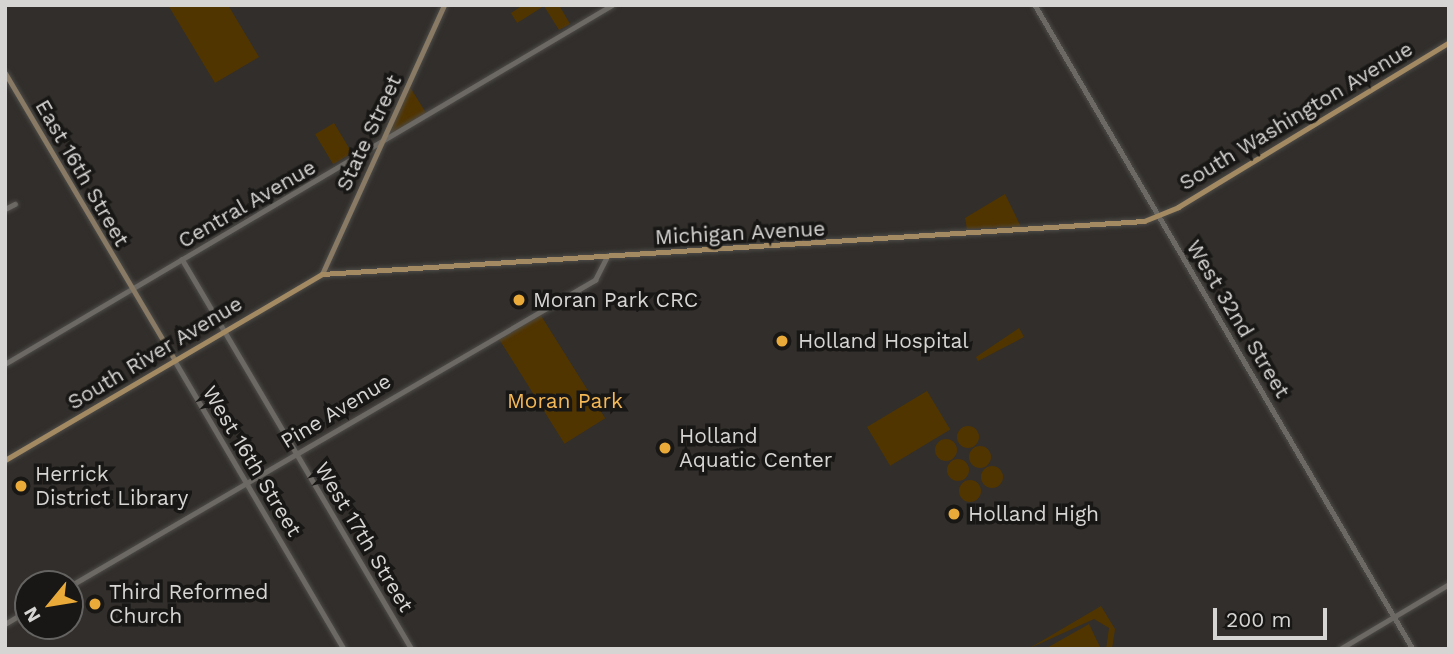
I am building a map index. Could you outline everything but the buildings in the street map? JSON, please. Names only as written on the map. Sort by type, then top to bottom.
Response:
[{"type":"main road","name":"State Street","points":[[322,274],[444,5]]},
{"type":"main road","name":"South Washington Avenue","points":[[1159,216],[1449,41]]},
{"type":"main road","name":"East 16th Street","points":[[5,74],[132,289]]},
{"type":"main road","name":"Michigan Avenue","points":[[322,274],[1097,226],[1159,216]]},
{"type":"main road","name":"South River Avenue","points":[[5,460],[322,274]]},
{"type":"main road","name":"West 16th Street","points":[[132,289],[175,361]]},
{"type":"street","name":"Central Avenue","points":[[5,364],[382,144],[612,5]]},
{"type":"street","name":"West 32nd Street","points":[[1035,5],[1413,649]]},
{"type":"street","points":[[5,209],[15,204]]},
{"type":"street","name":"Pine Avenue","points":[[84,578],[595,280],[607,256]]},
{"type":"street","name":"West 17th Street","points":[[182,260],[412,649]]},
{"type":"street","name":"West 16th Street","points":[[175,361],[344,649]]},
{"type":"street","points":[[1340,649],[1449,584]]},
{"type":"green space","points":[[168,5],[228,5],[259,57],[215,83]]},
{"type":"green space","points":[[523,5],[559,5],[570,24],[559,30],[544,6],[517,23],[511,13]]},
{"type":"green space","points":[[410,87],[426,113],[387,136]]},
{"type":"green space","points":[[334,123],[352,153],[333,164],[315,134]]},
{"type":"green space","points":[[1005,194],[1021,227],[967,229],[965,218]]},
{"type":"green space","name":"Moran Park","points":[[540,314],[605,418],[564,444],[499,339]]},
{"type":"green space","points":[[1019,328],[1024,337],[978,361],[976,357]]},
{"type":"green space","points":[[927,391],[950,430],[890,466],[867,427]]},
{"type":"green space","points":[[968,426],[976,429],[979,437],[976,445],[968,448],[960,445],[957,437],[960,429]]},
{"type":"green space","points":[[946,439],[954,442],[957,450],[954,458],[946,461],[938,458],[935,450],[938,442]]},
{"type":"green space","points":[[980,446],[988,449],[991,457],[988,465],[980,468],[972,465],[969,457],[972,449]]},
{"type":"green space","points":[[958,459],[966,462],[969,470],[966,478],[958,481],[950,478],[947,470],[950,462]]},
{"type":"green space","points":[[992,466],[1000,469],[1003,477],[1000,485],[992,488],[984,485],[981,477],[984,469]]},
{"type":"green space","points":[[966,480],[974,480],[981,487],[981,495],[974,502],[966,502],[959,495],[959,487]]},
{"type":"green space","points":[[1101,606],[1115,629],[1112,649],[1106,649],[1109,628],[1094,619],[1028,649]]},
{"type":"green space","points":[[1089,624],[1101,649],[1045,649]]},
{"type":"place","name":"Moran Park CRC","points":[[519,300]]},
{"type":"place","name":"Holland Hospital","points":[[782,341]]},
{"type":"place","name":"Holland Aquatic Center","points":[[665,448]]},
{"type":"place","name":"Herrick District Library","points":[[21,486]]},
{"type":"place","name":"Holland High","points":[[954,514]]},
{"type":"place","name":"Third Reformed Church","points":[[95,604]]}]
